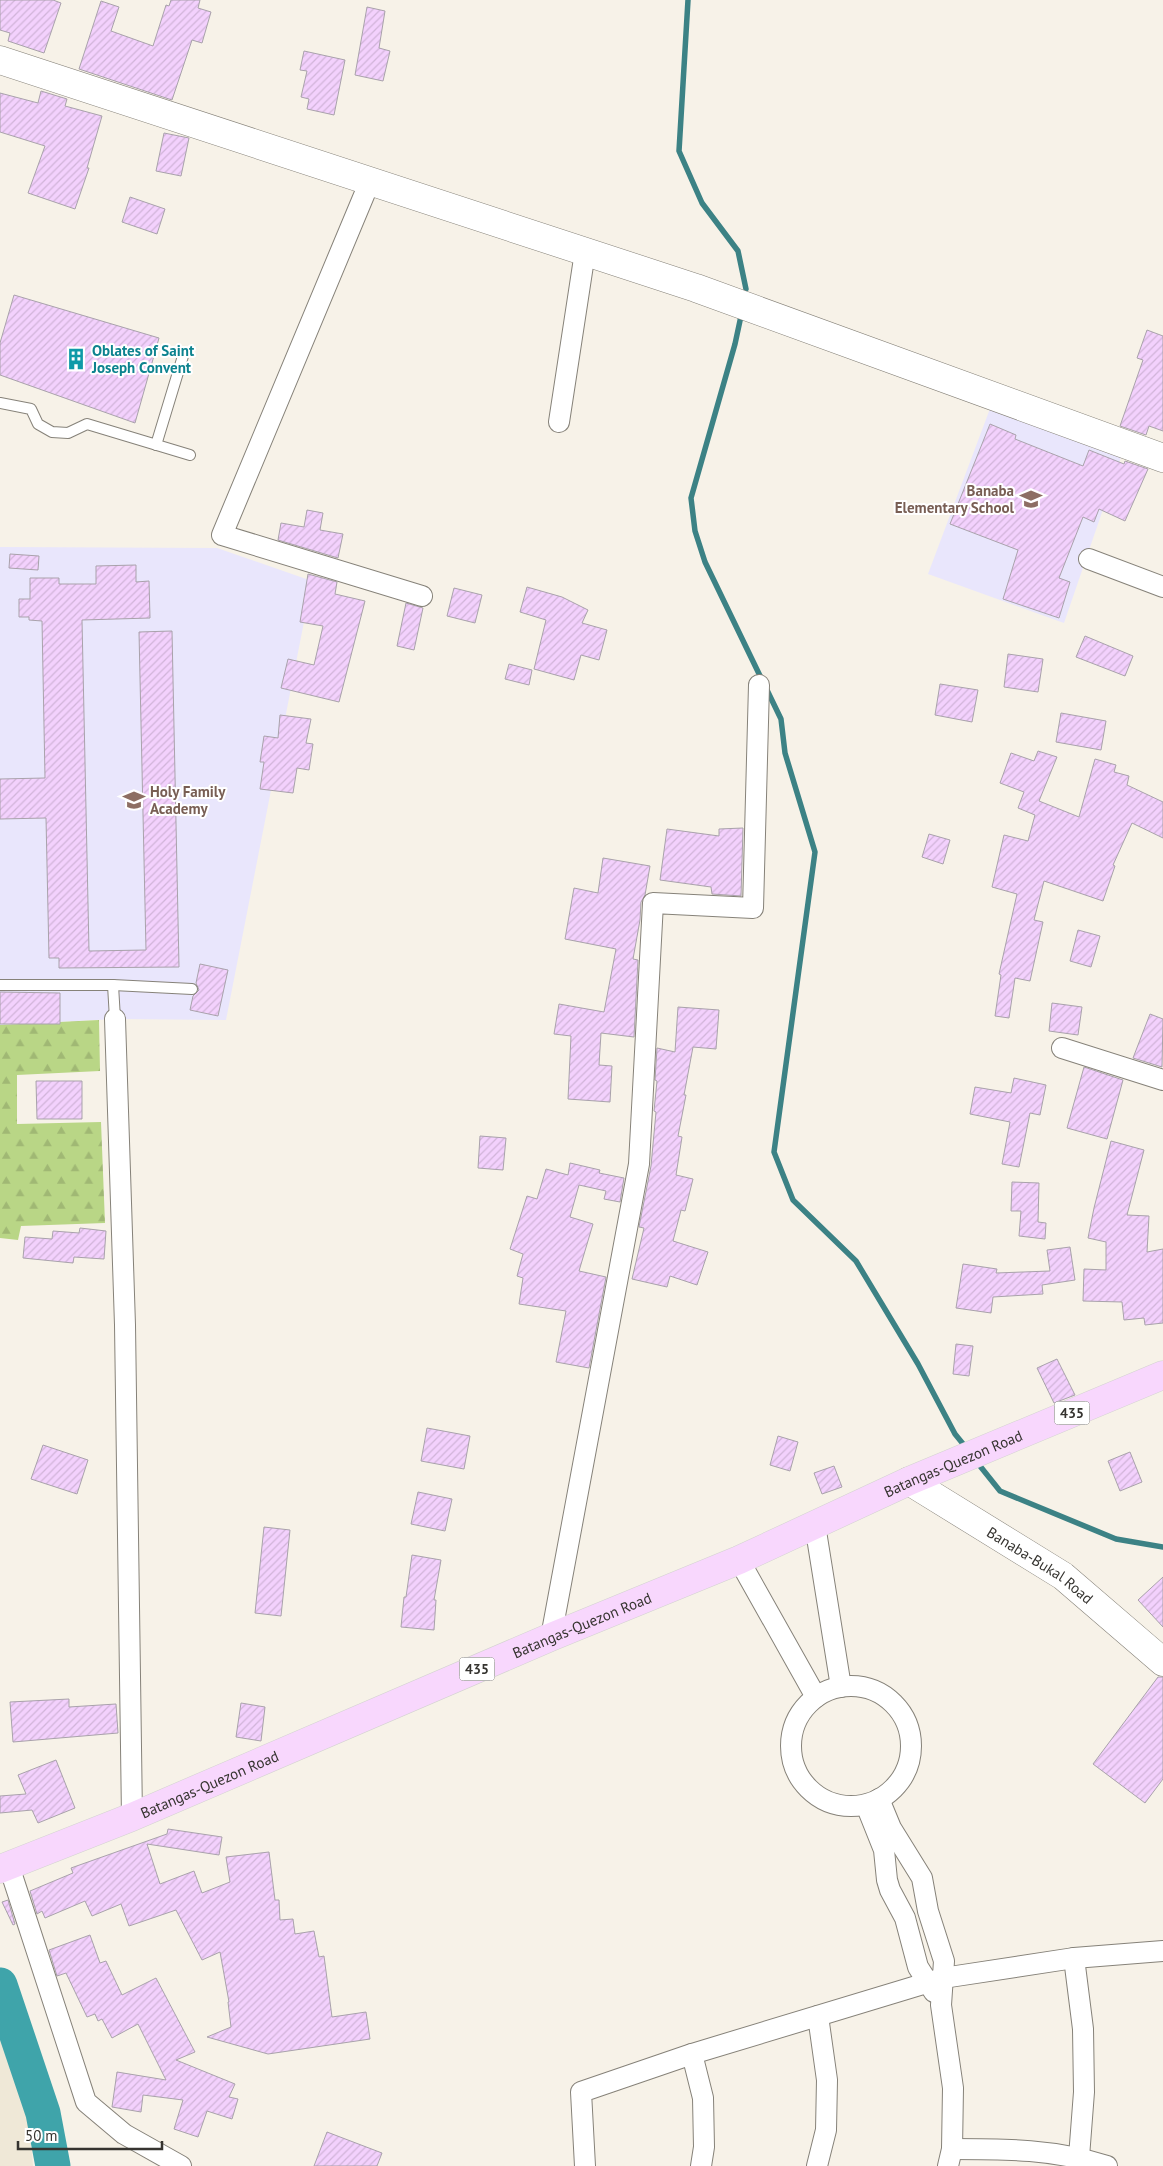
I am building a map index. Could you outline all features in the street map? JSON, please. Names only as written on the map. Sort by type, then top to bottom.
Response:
[{"type":"main road","name":"Batangas-Quezon Road","points":[[4,1868],[132,1817],[551,1637],[739,1560],[909,1481],[1163,1375]]},
{"type":"street","points":[[0,60],[696,288],[1163,458]]},
{"type":"street","points":[[370,181],[222,535],[422,596]]},
{"type":"street","points":[[559,422],[585,252]]},
{"type":"street","points":[[1089,559],[1163,587]]},
{"type":"street","points":[[551,1637],[639,1164],[653,903],[753,908],[759,685]]},
{"type":"street","points":[[116,1019],[125,1325],[132,1817]]},
{"type":"street","points":[[1062,1048],[1163,1080]]},
{"type":"street","name":"Banaba-Bukal Road","points":[[909,1481],[1063,1576],[1163,1662]]},
{"type":"street","points":[[814,1525],[841,1687]]},
{"type":"street","points":[[739,1560],[816,1697]]},
{"type":"street","points":[[858,1686],[875,1691],[890,1700],[901,1713],[909,1729],[911,1746],[909,1763],[902,1779],[890,1792],[873,1802],[837,1804],[818,1797],[804,1784],[794,1767],[790,1747],[793,1728],[802,1710],[816,1697],[828,1690],[841,1687],[858,1686]]},
{"type":"street","points":[[873,1802],[892,1828],[922,1878],[928,1912],[942,1951],[944,1966],[935,1980]]},
{"type":"street","points":[[873,1802],[884,1850],[888,1885],[905,1918],[916,1960],[935,1980],[941,2005],[954,2088],[950,2157],[1027,2150],[1079,2157],[1107,2166]]},
{"type":"street","points":[[4,1868],[86,2102],[124,2134],[181,2166]]},
{"type":"street","points":[[905,1918],[928,1912]]},
{"type":"street","points":[[585,2166],[580,2092],[692,2054],[935,1980],[1074,1958],[1163,1951]]},
{"type":"street","points":[[1074,1958],[1083,2038],[1084,2092],[1079,2157]]},
{"type":"street","points":[[817,2166],[826,2130],[827,2080],[818,2016]]},
{"type":"street","points":[[692,2054],[704,2098],[704,2147],[701,2166]]},
{"type":"lane","points":[[156,445],[183,356]]},
{"type":"lane","points":[[0,403],[31,409],[38,424],[52,432],[68,433],[87,424],[190,455]]},
{"type":"lane","points":[[0,985],[192,989]]},
{"type":"lane","points":[[113,986],[116,1019]]},
{"type":"shaded area","name":"Banaba Elementary School","points":[[991,406],[1122,454],[1064,623],[928,574]]},
{"type":"shaded area","name":"Holy Family Academy","points":[[0,547],[217,548],[312,581],[226,1020],[115,1019],[0,1025]]},
{"type":"shaded area","points":[[0,2036],[29,2119],[33,2166],[0,2166]]},
{"type":"green space","points":[[99,1020],[100,1071],[17,1075],[17,1124],[101,1122],[105,1223],[21,1226],[18,1240],[0,1238],[0,1025]]},
{"type":"building","points":[[0,0],[53,0],[61,3],[44,53],[8,41],[10,33],[0,30]]},
{"type":"building","points":[[171,0],[200,0],[198,8],[211,12],[202,43],[192,40],[172,100],[79,69],[101,1],[119,7],[111,31],[153,46],[166,5],[169,6]]},
{"type":"building","points":[[367,7],[385,11],[379,48],[390,51],[383,81],[355,75]]},
{"type":"building","points":[[304,51],[345,60],[334,115],[307,109],[309,99],[301,97],[307,71],[300,70]]},
{"type":"building","points":[[41,91],[67,99],[65,106],[102,116],[87,168],[89,168],[75,209],[28,193],[45,146],[0,132],[0,93],[38,103]]},
{"type":"building","points":[[164,133],[189,138],[181,176],[156,171]]},
{"type":"building","points":[[130,197],[165,209],[157,234],[122,222]]},
{"type":"building","name":"Oblates of Saint Joseph Convent","points":[[14,295],[159,338],[135,423],[0,375],[0,343]]},
{"type":"building","points":[[1147,330],[1163,336],[1163,431],[1149,426],[1146,435],[1120,426],[1143,360],[1137,358]]},
{"type":"building","name":"Banaba Elementary School","points":[[990,424],[1016,435],[1015,439],[1083,466],[1089,450],[1124,464],[1125,461],[1148,469],[1125,521],[1099,509],[1094,522],[1083,517],[1059,578],[1070,582],[1059,618],[1003,599],[1018,550],[950,524]]},
{"type":"building","points":[[307,510],[323,513],[320,530],[343,534],[338,558],[278,540],[281,523],[304,527]]},
{"type":"building","points":[[10,554],[39,556],[38,570],[9,568]]},
{"type":"building","points":[[136,565],[136,582],[149,581],[150,618],[82,620],[89,951],[146,950],[139,632],[172,631],[179,967],[59,968],[59,958],[49,958],[46,818],[0,819],[0,779],[45,778],[42,621],[29,620],[29,617],[19,617],[19,599],[30,599],[30,578],[59,578],[59,584],[96,584],[96,566]]},
{"type":"building","points":[[308,574],[337,582],[335,594],[365,601],[339,702],[281,688],[288,659],[314,665],[323,626],[300,622]]},
{"type":"building","points":[[527,587],[562,597],[588,610],[582,623],[607,630],[599,660],[581,655],[574,680],[534,669],[546,620],[520,612]]},
{"type":"building","points":[[454,588],[482,595],[475,623],[447,616]]},
{"type":"building","points":[[406,603],[423,608],[414,650],[397,646]]},
{"type":"building","points":[[1085,636],[1133,656],[1125,676],[1076,657]]},
{"type":"building","points":[[1008,654],[1043,659],[1038,692],[1004,687]]},
{"type":"building","points":[[509,664],[532,670],[529,685],[505,679]]},
{"type":"building","points":[[940,684],[978,690],[972,722],[935,715]]},
{"type":"building","points":[[1061,713],[1106,721],[1101,750],[1056,742]]},
{"type":"building","points":[[280,715],[311,719],[306,743],[313,744],[309,770],[297,768],[293,793],[260,789],[264,762],[260,762],[264,736],[278,738]]},
{"type":"building","points":[[1038,751],[1057,757],[1039,801],[1079,817],[1095,759],[1116,765],[1114,772],[1129,776],[1127,785],[1163,802],[1163,838],[1132,823],[1113,865],[1115,866],[1103,901],[1044,881],[1034,920],[1043,922],[1030,981],[1015,978],[1009,1018],[995,1016],[1001,975],[999,974],[1017,894],[992,887],[1004,835],[1028,841],[1035,815],[1018,808],[1024,792],[1000,783],[1011,753],[1034,761]]},
{"type":"building","points":[[743,828],[741,896],[712,894],[711,887],[660,880],[667,829],[719,836],[719,829]]},
{"type":"building","points":[[929,834],[950,840],[943,864],[922,857]]},
{"type":"building","points":[[603,858],[650,866],[645,895],[641,902],[640,920],[633,959],[638,960],[634,1037],[601,1033],[599,1065],[612,1066],[610,1102],[568,1099],[571,1036],[554,1034],[559,1004],[604,1012],[616,949],[565,939],[574,888],[598,893]]},
{"type":"building","points":[[1078,930],[1100,936],[1091,967],[1070,961]]},
{"type":"building","points":[[200,964],[228,970],[218,1016],[190,1010],[193,996],[199,990],[196,983]]},
{"type":"building","points":[[0,992],[60,993],[60,1024],[0,1024]]},
{"type":"building","points":[[1052,1003],[1082,1007],[1078,1035],[1049,1031]]},
{"type":"building","points":[[678,1007],[719,1010],[716,1049],[693,1047],[678,1136],[682,1137],[676,1175],[693,1179],[685,1211],[681,1210],[673,1241],[708,1252],[697,1285],[670,1276],[667,1287],[632,1279],[644,1228],[639,1227],[651,1166],[656,1112],[654,1111],[657,1081],[655,1080],[657,1048],[675,1052]]},
{"type":"building","points":[[1150,1014],[1163,1019],[1162,1067],[1133,1058]]},
{"type":"building","points":[[1084,1067],[1123,1080],[1107,1139],[1067,1128]]},
{"type":"building","points":[[1014,1078],[1046,1085],[1040,1115],[1030,1113],[1019,1167],[1002,1164],[1010,1122],[970,1114],[975,1087],[1011,1093]]},
{"type":"building","points":[[36,1081],[82,1081],[82,1119],[37,1119]]},
{"type":"building","points":[[480,1136],[506,1138],[503,1170],[478,1168]]},
{"type":"building","points":[[1111,1141],[1144,1150],[1127,1215],[1149,1216],[1147,1252],[1163,1249],[1163,1323],[1145,1325],[1144,1318],[1124,1320],[1122,1302],[1083,1301],[1084,1269],[1106,1270],[1106,1242],[1088,1238]]},
{"type":"building","points":[[570,1163],[600,1170],[599,1173],[624,1178],[620,1202],[604,1199],[606,1191],[579,1185],[570,1217],[593,1224],[579,1271],[606,1277],[589,1368],[556,1362],[566,1311],[519,1304],[523,1278],[517,1276],[523,1254],[510,1249],[527,1196],[537,1199],[546,1169],[568,1175]]},
{"type":"building","points":[[1012,1182],[1039,1183],[1038,1222],[1046,1223],[1045,1239],[1019,1236],[1021,1211],[1011,1211]]},
{"type":"building","points":[[80,1228],[106,1231],[104,1259],[74,1257],[73,1263],[23,1258],[25,1237],[52,1239],[53,1231],[79,1233]]},
{"type":"building","points":[[1070,1247],[1075,1280],[1042,1285],[1043,1294],[993,1297],[991,1313],[956,1308],[963,1264],[997,1269],[996,1273],[1050,1271],[1047,1250]]},
{"type":"building","points":[[956,1344],[973,1346],[969,1376],[953,1374]]},
{"type":"building","points":[[1057,1359],[1075,1395],[1054,1403],[1037,1368]]},
{"type":"building","points":[[427,1428],[470,1436],[464,1469],[421,1461]]},
{"type":"building","points":[[778,1436],[798,1442],[790,1471],[770,1465]]},
{"type":"building","points":[[43,1445],[88,1460],[77,1494],[31,1479]]},
{"type":"building","points":[[1130,1452],[1142,1482],[1120,1491],[1108,1461]]},
{"type":"building","points":[[834,1466],[842,1487],[822,1494],[814,1473]]},
{"type":"building","points":[[418,1492],[452,1499],[445,1531],[411,1524]]},
{"type":"building","points":[[264,1527],[290,1530],[281,1616],[255,1613]]},
{"type":"building","points":[[412,1555],[441,1560],[434,1600],[436,1600],[434,1630],[401,1627],[404,1597],[406,1597]]},
{"type":"building","points":[[1163,1577],[1163,1627],[1138,1600]]},
{"type":"building","points":[[1158,1677],[1163,1677],[1163,1779],[1145,1803],[1093,1764]]},
{"type":"building","points":[[69,1699],[69,1707],[116,1704],[118,1733],[13,1742],[10,1702]]},
{"type":"building","points":[[241,1703],[265,1707],[261,1741],[236,1737]]},
{"type":"building","points":[[56,1760],[75,1808],[38,1823],[32,1810],[0,1813],[0,1796],[26,1794],[18,1775]]},
{"type":"building","points":[[168,1829],[222,1837],[219,1855],[147,1844],[160,1884],[194,1871],[202,1893],[230,1882],[226,1857],[269,1852],[275,1900],[279,1900],[280,1920],[293,1919],[295,1934],[314,1931],[319,1957],[324,1956],[332,2017],[366,2012],[370,2039],[268,2054],[207,2037],[231,2027],[229,2002],[220,1952],[202,1960],[176,1910],[129,1926],[121,1904],[92,1916],[85,1901],[45,1918],[42,1911],[37,1914],[30,1891],[73,1873],[71,1868],[167,1834]]},
{"type":"building","points":[[8,1900],[15,1924],[13,1925],[2,1902]]},
{"type":"building","points":[[90,1935],[100,1963],[106,1961],[122,1995],[156,1978],[195,2052],[176,2060],[235,2084],[229,2097],[238,2099],[232,2119],[207,2111],[198,2137],[174,2129],[183,2100],[143,2095],[141,2112],[112,2107],[117,2072],[166,2080],[138,2024],[112,2038],[102,2019],[98,2021],[95,2014],[87,2017],[66,1973],[57,1976],[49,1950]]},
{"type":"building","points":[[327,2132],[382,2153],[377,2166],[314,2166]]},
{"type":"waterway","points":[[688,0],[679,151],[702,203],[738,251],[746,289]]},
{"type":"waterway","points":[[741,316],[735,344],[691,498],[695,531],[705,562],[762,680]]},
{"type":"waterway","points":[[766,688],[781,719],[785,753],[815,852],[774,1152],[793,1200],[856,1261],[918,1364],[955,1434],[968,1450]]},
{"type":"waterway","points":[[976,1461],[1000,1491],[1116,1539],[1163,1547]]},
{"type":"waterway","points":[[0,1985],[43,2113],[53,2166]]},
{"type":"place","name":"Oblates of Saint Joseph Convent","points":[[76,359]]},
{"type":"place","name":"Banaba Elementary School","points":[[1031,499]]},
{"type":"place","name":"Holy Family Academy","points":[[134,800]]}]
